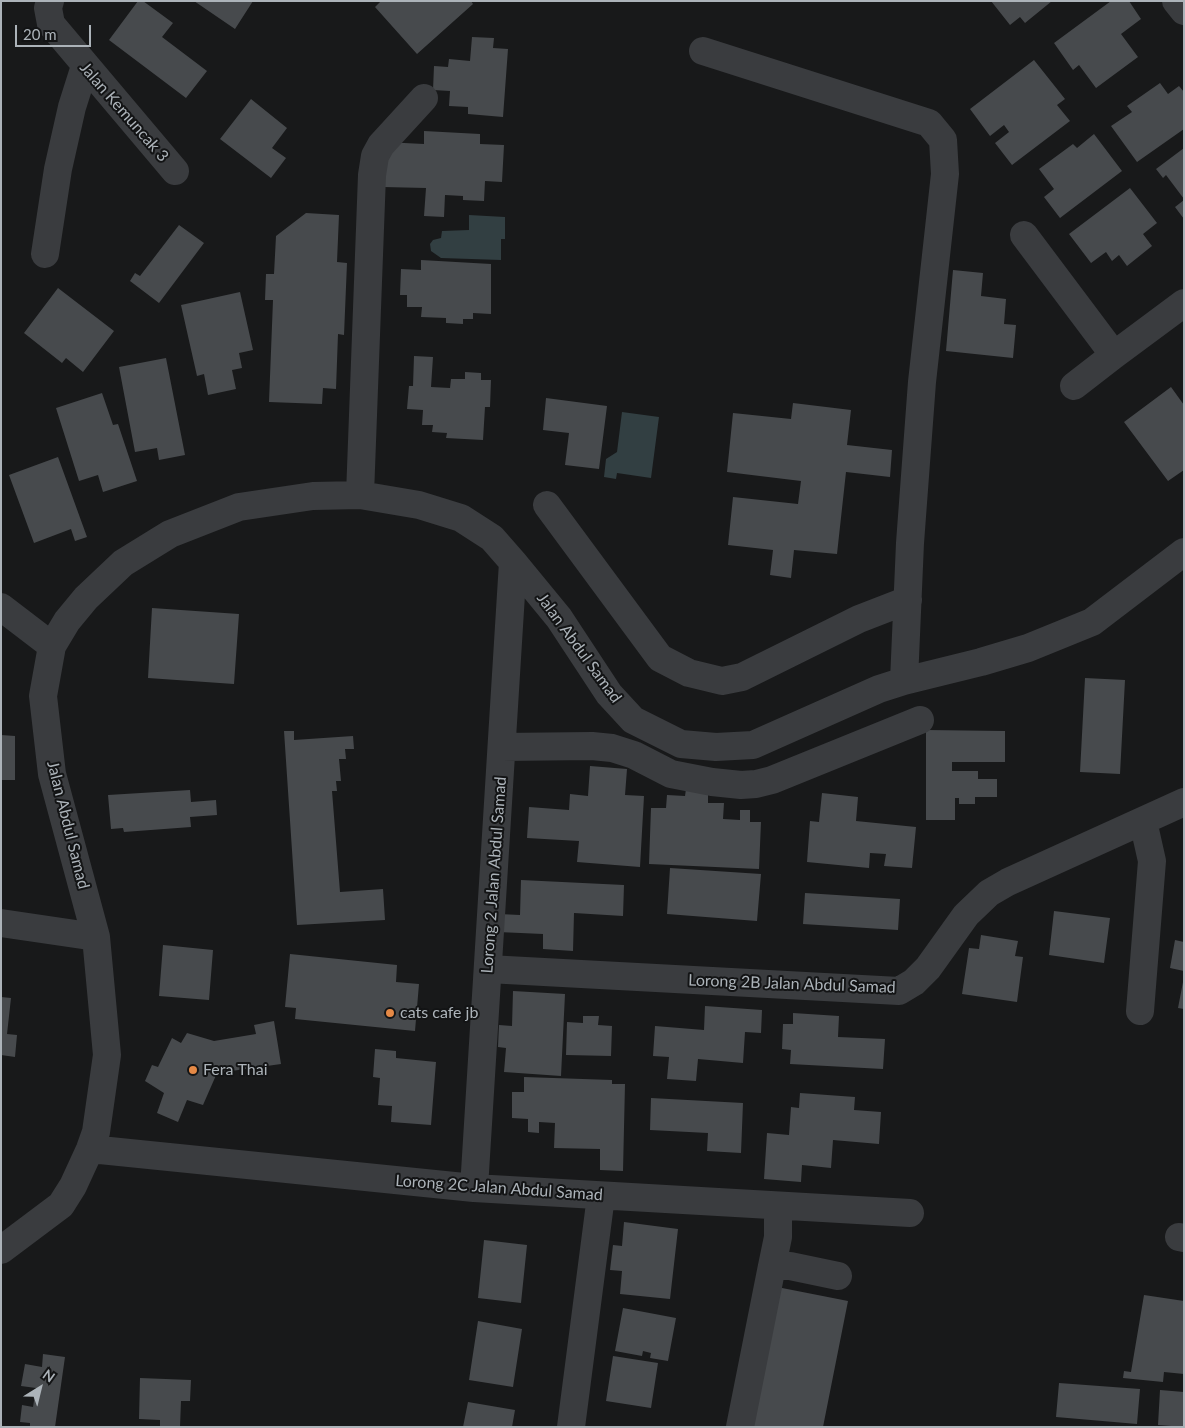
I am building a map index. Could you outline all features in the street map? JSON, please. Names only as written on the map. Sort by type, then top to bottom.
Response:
[{"type":"street","name":"Jalan Kemuncak 3","points":[[50,1],[48,8],[51,24],[175,171]]},
{"type":"street","points":[[1176,1],[1184,11]]},
{"type":"street","points":[[703,52],[929,123],[943,140],[944,174],[922,382],[910,543],[904,681]]},
{"type":"street","points":[[45,254],[58,169],[72,108],[85,66]]},
{"type":"street","points":[[360,495],[372,175],[375,156],[381,145],[424,98]]},
{"type":"street","points":[[1024,235],[1114,355]]},
{"type":"street","points":[[1074,386],[1184,303]]},
{"type":"street","name":"Jalan Abdul Samad","points":[[1,1250],[61,1205],[73,1186],[96,1132],[107,1055],[96,937],[52,774],[43,696],[52,646],[67,621],[86,598],[123,563],[170,534],[239,507],[314,496],[360,495],[419,505],[461,518],[492,538],[513,562],[559,618],[608,694],[633,720],[681,744],[716,747],[753,745],[879,689],[1000,657],[1028,648],[1092,622],[1184,552]]},
{"type":"street","points":[[547,505],[660,658],[689,673],[722,681],[742,677],[859,619],[908,600]]},
{"type":"street","name":"Lorong 2 Jalan Abdul Samad","points":[[474,1188],[513,562]]},
{"type":"street","points":[[1,607],[52,646]]},
{"type":"street","points":[[502,747],[592,746],[612,748],[634,755],[671,774],[712,782],[741,785],[772,780],[920,720]]},
{"type":"street","name":"Lorong 2B Jalan Abdul Samad","points":[[488,970],[899,991],[914,982],[928,968],[966,915],[989,893],[1008,882],[1184,802]]},
{"type":"street","points":[[1140,1011],[1152,861],[1143,821]]},
{"type":"street","points":[[1,923],[96,937]]},
{"type":"street","name":"Lorong 2C Jalan Abdul Samad","points":[[90,1149],[474,1188],[910,1213]]},
{"type":"street","points":[[571,1427],[601,1196]]},
{"type":"street","points":[[740,1427],[778,1236],[778,1206]]},
{"type":"street","points":[[772,1266],[790,1266],[838,1276]]},
{"type":"shaded area","points":[[469,215],[505,217],[505,239],[501,239],[501,260],[441,258],[431,251],[430,244],[433,240],[441,238],[442,231],[469,230]]},
{"type":"shaded area","points":[[622,412],[659,417],[651,478],[617,473],[616,479],[604,477],[606,459],[617,452]]},
{"type":"building","points":[[138,1],[143,1],[173,23],[162,37],[207,71],[186,98],[109,40]]},
{"type":"building","points":[[194,1],[253,1],[235,29]]},
{"type":"building","points":[[381,1],[471,1],[473,4],[417,54],[375,7]]},
{"type":"building","points":[[991,1],[1052,1],[1025,23],[1020,17],[1010,25]]},
{"type":"building","points":[[1111,1],[1129,1],[1141,19],[1121,34],[1138,57],[1096,88],[1079,65],[1073,70],[1054,43]]},
{"type":"building","points":[[472,37],[494,38],[493,48],[508,49],[503,117],[468,114],[468,107],[449,106],[450,91],[433,90],[434,66],[448,67],[449,59],[470,61]]},
{"type":"building","points":[[1034,60],[1065,99],[1057,105],[1070,121],[1012,165],[995,143],[1009,132],[1004,125],[990,136],[970,109]]},
{"type":"building","points":[[1160,83],[1168,94],[1179,86],[1184,92],[1184,129],[1137,162],[1111,126],[1132,112],[1127,106]]},
{"type":"building","points":[[251,99],[287,128],[272,148],[286,158],[271,178],[220,139]]},
{"type":"building","points":[[424,131],[480,134],[480,144],[504,145],[502,182],[485,181],[484,201],[463,200],[463,196],[445,195],[444,217],[424,216],[426,188],[383,187],[384,142],[424,144]]},
{"type":"building","points":[[1094,134],[1122,171],[1060,218],[1044,197],[1054,189],[1039,169],[1073,144],[1077,148]]},
{"type":"building","points":[[1184,148],[1184,199],[1166,175],[1163,178],[1156,169]]},
{"type":"building","points":[[1130,188],[1157,223],[1143,234],[1152,246],[1127,266],[1119,255],[1112,261],[1106,252],[1091,263],[1069,234]]},
{"type":"building","points":[[1184,200],[1184,219],[1175,207]]},
{"type":"building","points":[[306,213],[339,215],[337,262],[347,263],[344,335],[338,334],[336,389],[323,388],[322,404],[269,402],[273,300],[265,300],[266,274],[274,274],[276,236]]},
{"type":"building","points":[[179,225],[204,243],[159,303],[130,281],[135,273],[140,276]]},
{"type":"building","points":[[421,260],[491,264],[491,314],[473,313],[473,319],[463,319],[463,324],[446,323],[446,318],[421,317],[422,307],[407,307],[407,295],[400,295],[401,269],[421,270]]},
{"type":"building","points":[[953,270],[983,273],[981,296],[1006,299],[1004,324],[1016,325],[1013,358],[946,351]]},
{"type":"building","points":[[58,288],[114,331],[83,372],[66,358],[62,363],[24,333]]},
{"type":"building","points":[[240,292],[253,350],[239,353],[242,368],[232,370],[236,389],[208,395],[204,374],[197,376],[181,305]]},
{"type":"building","points":[[414,356],[433,357],[431,387],[450,388],[451,379],[465,379],[465,372],[481,373],[481,380],[491,380],[490,407],[485,407],[483,440],[446,438],[447,433],[432,432],[433,425],[422,425],[423,410],[407,409],[409,386],[413,386]]},
{"type":"building","points":[[166,358],[185,455],[159,460],[157,448],[135,452],[119,367]]},
{"type":"building","points":[[1171,387],[1184,405],[1184,470],[1168,481],[1124,422]]},
{"type":"building","points":[[102,393],[113,425],[118,424],[137,481],[103,492],[98,475],[79,481],[56,408]]},
{"type":"building","points":[[546,398],[607,406],[599,469],[565,465],[569,433],[543,430]]},
{"type":"building","points":[[793,403],[851,410],[847,445],[892,450],[890,477],[846,472],[837,554],[794,550],[791,578],[770,575],[773,550],[728,545],[733,497],[798,504],[801,481],[727,472],[733,413],[791,419]]},
{"type":"building","points":[[58,457],[87,537],[75,541],[71,529],[34,543],[9,475]]},
{"type":"building","points":[[152,608],[239,614],[234,684],[148,678]]},
{"type":"building","points":[[1085,678],[1125,680],[1120,774],[1080,772]]},
{"type":"building","points":[[926,730],[1005,731],[1005,762],[952,762],[952,771],[978,771],[978,779],[997,779],[997,797],[975,797],[975,804],[959,804],[959,798],[955,798],[955,820],[926,820]]},
{"type":"building","points":[[284,731],[294,731],[294,740],[353,736],[354,749],[345,749],[346,759],[339,759],[341,781],[336,781],[337,791],[332,791],[340,892],[383,889],[385,920],[297,925]]},
{"type":"building","points":[[1,735],[15,736],[15,780],[1,780]]},
{"type":"building","points":[[590,766],[627,769],[625,795],[644,796],[640,867],[577,862],[579,841],[527,838],[529,807],[569,810],[570,794],[588,796]]},
{"type":"building","points":[[686,789],[708,790],[708,803],[724,803],[723,819],[740,820],[740,810],[750,810],[750,822],[761,822],[759,869],[649,864],[651,808],[666,808],[667,795],[685,796]]},
{"type":"building","points":[[190,790],[191,802],[216,800],[217,815],[190,817],[191,827],[124,832],[123,828],[111,829],[108,795]]},
{"type":"building","points":[[822,793],[858,797],[856,821],[916,827],[912,868],[884,866],[886,854],[870,853],[869,868],[807,862],[810,821],[819,822]]},
{"type":"building","points":[[670,868],[761,874],[757,921],[667,914]]},
{"type":"building","points":[[521,880],[624,885],[623,916],[574,913],[573,951],[543,949],[543,934],[498,932],[499,914],[520,915]]},
{"type":"building","points":[[805,893],[900,899],[898,930],[803,924]]},
{"type":"building","points":[[1054,911],[1110,918],[1104,963],[1049,955]]},
{"type":"building","points":[[981,935],[1018,941],[1015,956],[1023,957],[1017,1002],[962,994],[969,948],[979,949]]},
{"type":"building","points":[[1175,940],[1184,942],[1184,971],[1170,968]]},
{"type":"building","points":[[163,945],[213,950],[209,1000],[159,996]]},
{"type":"building","points":[[290,954],[397,965],[396,982],[419,984],[415,1031],[295,1019],[296,1008],[285,1007]]},
{"type":"building","points":[[1184,982],[1184,1009],[1178,1008]]},
{"type":"building","points":[[513,991],[565,994],[561,1076],[504,1072],[506,1048],[498,1047],[499,1025],[512,1026]]},
{"type":"building","points":[[1,997],[11,998],[7,1034],[17,1035],[15,1057],[1,1055]]},
{"type":"building","points":[[705,1006],[762,1010],[761,1033],[745,1032],[743,1063],[698,1059],[696,1081],[667,1079],[669,1057],[653,1056],[655,1026],[704,1030]]},
{"type":"building","points":[[793,1013],[839,1016],[838,1037],[885,1039],[883,1069],[790,1064],[791,1050],[782,1049],[783,1024],[793,1024]]},
{"type":"building","points":[[583,1016],[599,1016],[598,1025],[612,1026],[611,1056],[566,1055],[567,1022],[583,1023]]},
{"type":"building","name":"Fera Thai","points":[[274,1021],[281,1064],[217,1073],[203,1105],[187,1100],[178,1122],[157,1113],[164,1093],[145,1081],[152,1065],[158,1067],[172,1038],[181,1043],[187,1033],[214,1041],[256,1034],[254,1025]]},
{"type":"building","points":[[375,1049],[396,1051],[396,1058],[436,1062],[431,1125],[391,1122],[392,1106],[378,1105],[380,1078],[373,1077]]},
{"type":"building","points":[[524,1077],[612,1080],[612,1084],[625,1084],[623,1171],[600,1170],[600,1149],[554,1148],[555,1123],[539,1122],[539,1133],[528,1132],[528,1119],[512,1118],[512,1092],[524,1092]]},
{"type":"building","points":[[800,1093],[855,1097],[854,1110],[881,1112],[879,1144],[833,1140],[831,1168],[802,1165],[801,1182],[764,1179],[767,1133],[789,1135],[791,1107],[799,1108]]},
{"type":"building","points":[[651,1098],[743,1103],[741,1153],[707,1151],[708,1133],[650,1130]]},
{"type":"building","points":[[624,1222],[678,1229],[670,1299],[620,1294],[622,1271],[610,1270],[613,1245],[622,1246]]},
{"type":"building","points":[[484,1240],[527,1245],[521,1303],[478,1298]]},
{"type":"building","points":[[777,1287],[848,1301],[823,1427],[749,1427]]},
{"type":"building","points":[[1144,1295],[1184,1301],[1184,1374],[1164,1372],[1163,1382],[1123,1378],[1124,1371],[1131,1372]]},
{"type":"building","points":[[623,1308],[676,1318],[668,1361],[650,1358],[651,1353],[643,1351],[642,1356],[615,1351]]},
{"type":"building","points":[[478,1321],[522,1329],[513,1387],[469,1380]]},
{"type":"building","points":[[43,1354],[65,1357],[55,1427],[30,1427],[30,1423],[20,1422],[22,1405],[33,1407],[36,1388],[21,1386],[25,1364],[42,1367]]},
{"type":"building","points":[[613,1356],[658,1363],[651,1408],[606,1401]]},
{"type":"building","points":[[140,1378],[191,1380],[190,1401],[181,1401],[180,1427],[160,1427],[160,1420],[139,1419]]},
{"type":"building","points":[[1059,1383],[1140,1389],[1137,1424],[1056,1417]]},
{"type":"building","points":[[1160,1390],[1184,1392],[1184,1427],[1158,1425]]},
{"type":"building","points":[[468,1402],[515,1410],[512,1427],[463,1427]]},
{"type":"place","name":"cats cafe jb","points":[[390,1013]]},
{"type":"place","name":"Fera Thai","points":[[193,1070]]}]
